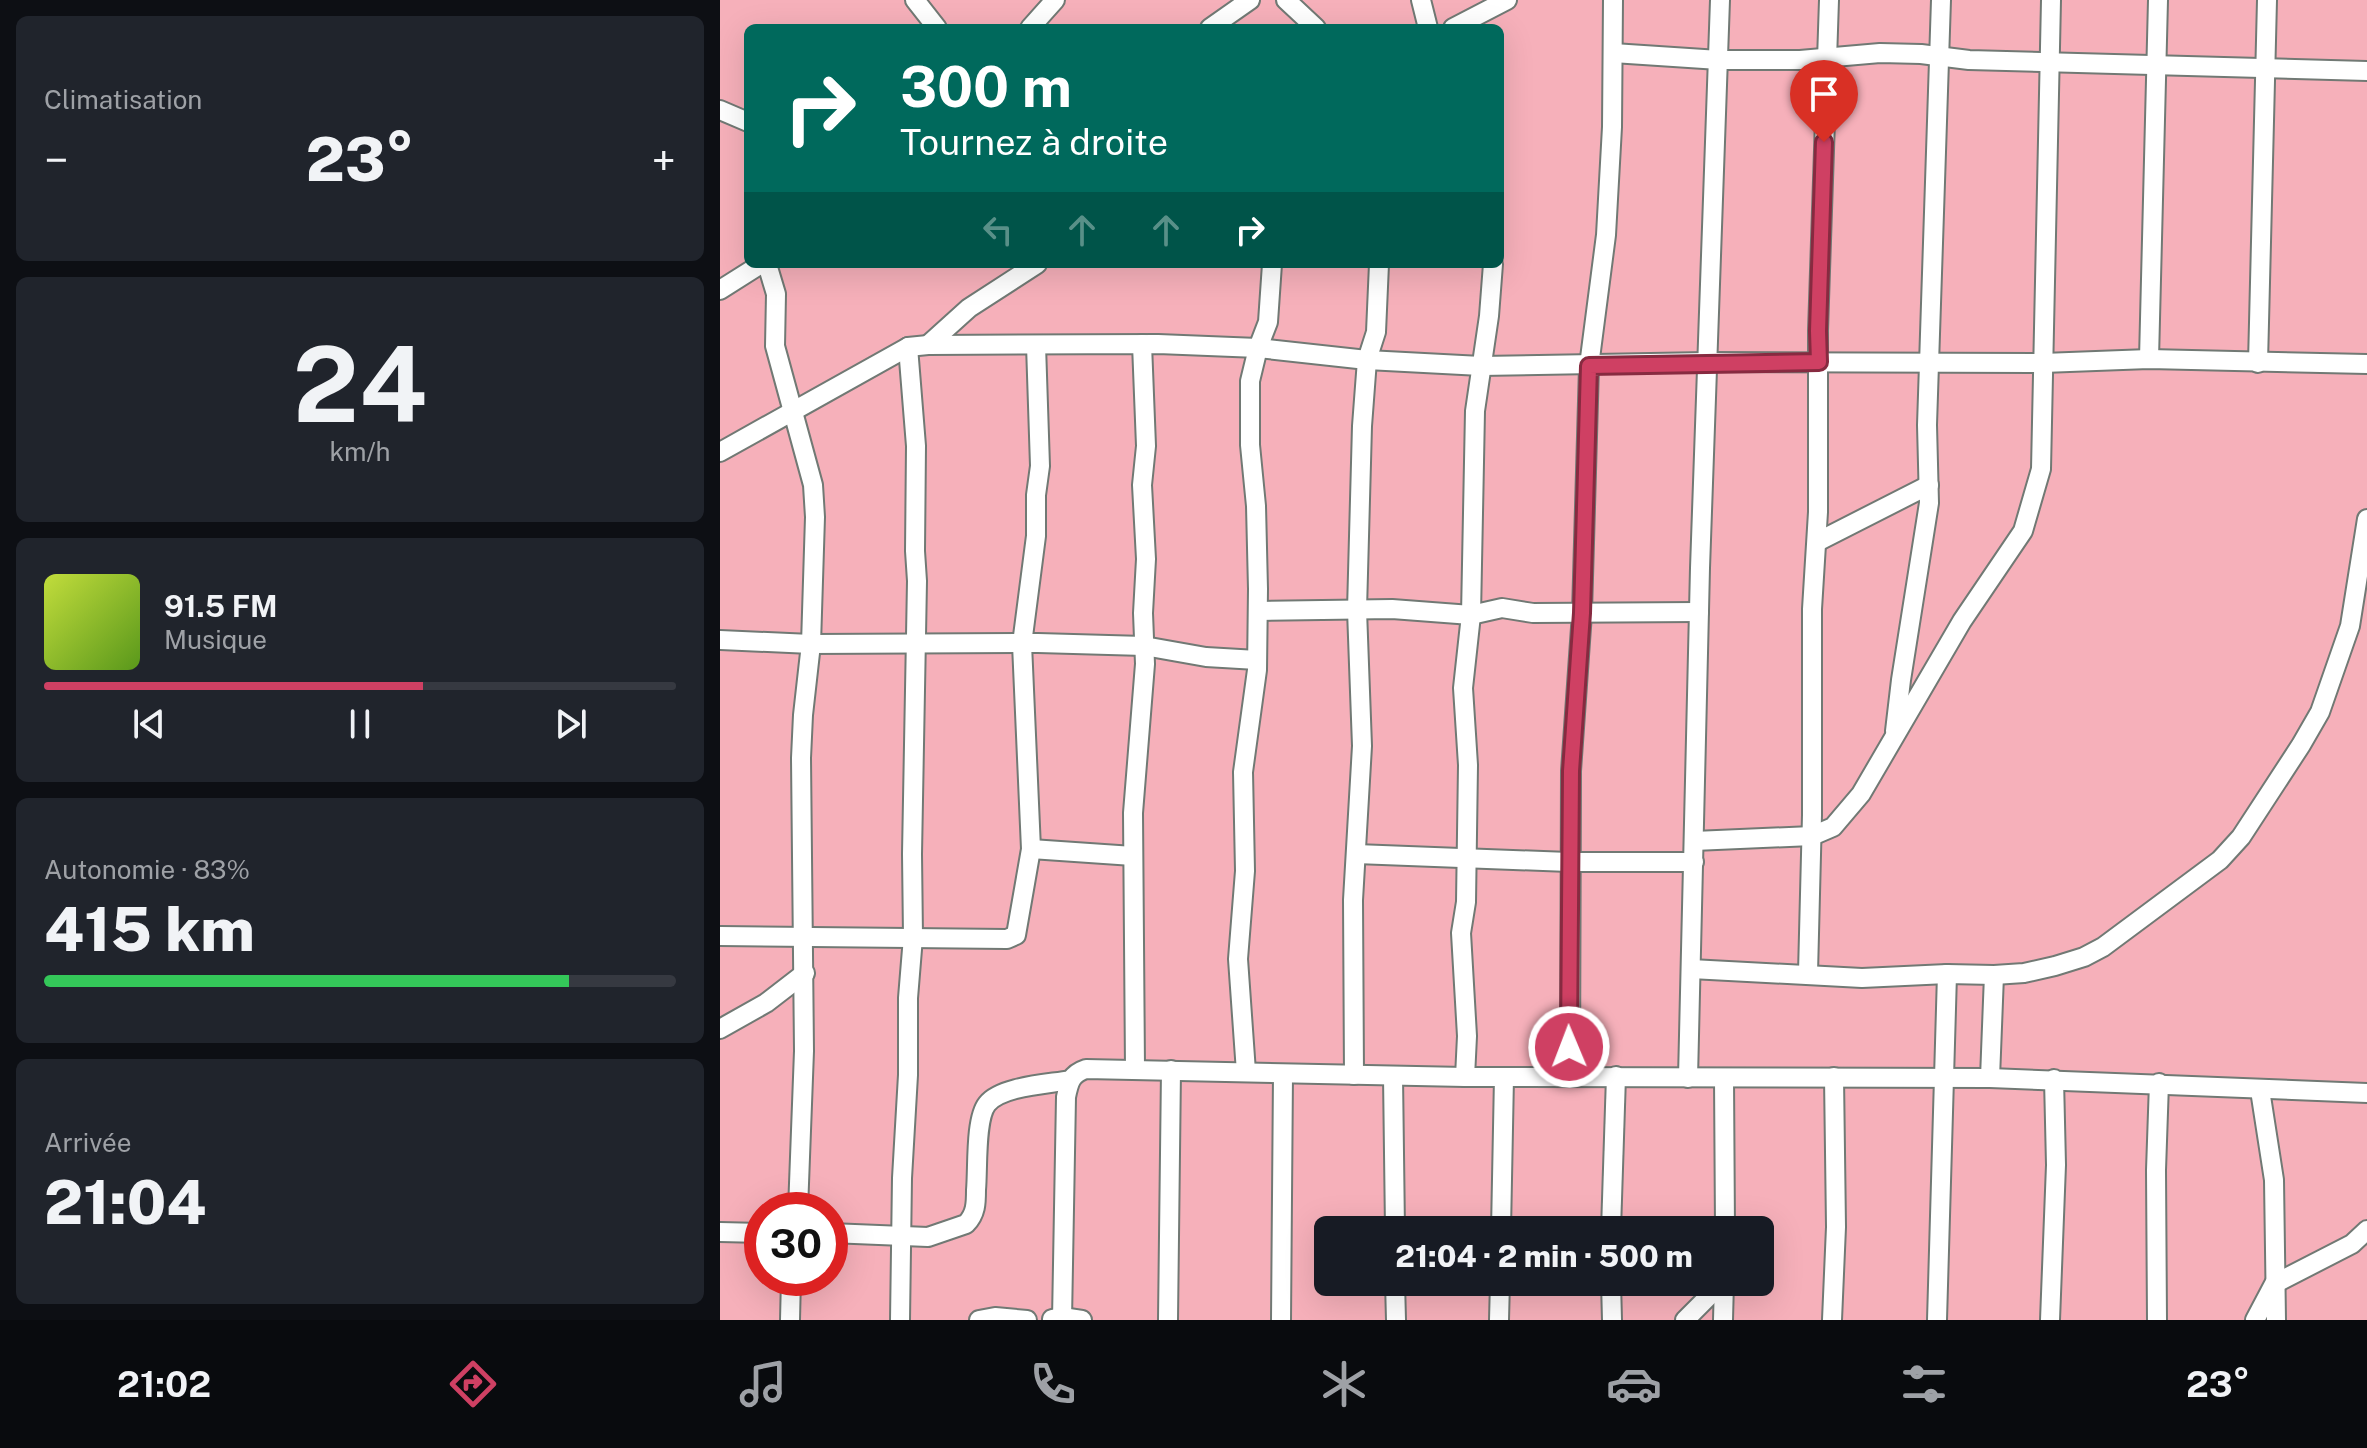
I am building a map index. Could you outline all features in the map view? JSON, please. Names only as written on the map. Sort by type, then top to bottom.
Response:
[{"type":"street","points":[[915,0],[934,24]]},
{"type":"street","points":[[1034,24],[1055,0]]},
{"type":"street","points":[[1216,24],[1250,0]]},
{"type":"street","points":[[1286,0],[1312,24]]},
{"type":"street","points":[[1421,0],[1427,24]]},
{"type":"street","points":[[1570,1077],[1571,771],[1582,613],[1589,366],[1606,235],[1612,127],[1613,0]]},
{"type":"street","points":[[1688,1078],[1699,612],[1720,0]]},
{"type":"street","points":[[1808,973],[1818,331],[1829,0]]},
{"type":"street","points":[[1895,738],[1901,680],[1926,531],[1929,485],[1927,425],[1941,0]]},
{"type":"street","points":[[1694,841],[1812,836],[1833,827],[1861,794],[1962,621],[2023,531],[2041,469],[2051,0]]},
{"type":"street","points":[[2149,359],[2158,0]]},
{"type":"street","points":[[2258,363],[2267,0]]},
{"type":"street","points":[[1461,24],[1501,4]]},
{"type":"street","points":[[1495,24],[1501,4]]},
{"type":"street","points":[[1613,53],[1719,60],[1826,58],[1880,53],[1969,60],[2367,71]]},
{"type":"street","points":[[720,110],[744,120]]},
{"type":"street","points":[[720,290],[757,268]]},
{"type":"street","points":[[766,268],[776,294],[775,346],[813,485],[815,517],[811,644],[801,758],[805,973],[799,1134],[801,1192]]},
{"type":"street","points":[[928,345],[969,308],[1030,268]]},
{"type":"street","points":[[1246,1072],[1238,959],[1245,871],[1243,772],[1257,660],[1258,611],[1250,381],[1268,322],[1272,268]]},
{"type":"street","points":[[1354,1075],[1353,900],[1362,746],[1357,610],[1362,426],[1367,360],[1376,332],[1379,268]]},
{"type":"street","points":[[1465,1077],[1466,1022],[1461,933],[1468,857],[1468,765],[1463,688],[1471,615],[1475,411],[1493,268]]},
{"type":"street","points":[[720,452],[908,347],[928,345],[1142,344],[1258,348],[1367,360],[1481,366],[1707,362],[2043,363],[2149,359],[2367,364]]},
{"type":"street","points":[[1135,1069],[1133,813],[1145,664],[1146,559],[1142,485],[1146,446],[1142,344]]},
{"type":"street","points":[[720,936],[1012,938],[1018,931],[1031,849],[1022,644],[1036,536],[1040,466],[1036,345]]},
{"type":"street","points":[[900,1320],[908,998],[913,937],[916,643],[916,446],[908,347]]},
{"type":"street","points":[[1817,542],[1929,485]]},
{"type":"street","points":[[1691,969],[1862,978],[1994,975],[2024,973],[2055,966],[2103,947],[2220,860],[2241,837],[2301,745],[2320,712],[2350,626],[2367,519]]},
{"type":"street","points":[[1258,611],[1392,609],[1471,615],[1502,608],[1533,613],[1699,612]]},
{"type":"street","points":[[720,640],[811,644],[1144,646],[1195,655],[1257,660]]},
{"type":"street","points":[[1031,849],[1133,856]]},
{"type":"street","points":[[1356,854],[1569,862],[1694,862]]},
{"type":"street","points":[[720,1029],[766,1003],[805,973]]},
{"type":"street","points":[[1937,1320],[1947,974]]},
{"type":"street","points":[[1990,1078],[1994,975]]},
{"type":"street","points":[[1082,1320],[1058,1319],[1066,1097],[1070,1080],[1077,1072],[1086,1069],[1465,1077],[2054,1079],[2367,1093]]},
{"type":"street","points":[[1168,1320],[1171,1070]]},
{"type":"street","points":[[1281,1320],[1283,1074]]},
{"type":"street","points":[[1393,1076],[1395,1216]]},
{"type":"street","points":[[1611,1216],[1616,1076]]},
{"type":"street","points":[[1501,1216],[1504,1077]]},
{"type":"street","points":[[1832,1320],[1836,1227],[1834,1077]]},
{"type":"street","points":[[1724,1078],[1725,1216]]},
{"type":"street","points":[[2050,1320],[2056,1165],[2054,1079]]},
{"type":"street","points":[[848,1234],[902,1237],[942,1234],[966,1224],[975,1210],[982,1115],[988,1102],[998,1095],[1018,1089],[1070,1080]]},
{"type":"street","points":[[2157,1320],[2159,1083]]},
{"type":"street","points":[[2260,1090],[2274,1180],[2276,1320]]},
{"type":"street","points":[[2255,1320],[2274,1284],[2352,1244],[2367,1230]]},
{"type":"street","points":[[720,1232],[744,1233]]},
{"type":"street","points":[[790,1320],[791,1296]]},
{"type":"street","points":[[1395,1296],[1396,1320]]},
{"type":"street","points":[[1499,1320],[1500,1296]]},
{"type":"street","points":[[1611,1296],[1612,1320]]},
{"type":"street","points":[[1685,1320],[1709,1296]]},
{"type":"street","points":[[1723,1296],[1723,1320]]},
{"type":"street","points":[[979,1320],[995,1317],[1027,1320]]},
{"type":"shaded area","points":[[720,0],[2367,0],[2367,1320],[720,1320]]},
{"type":"route","points":[[1569,1047],[1571,771],[1582,613],[1589,366],[1819,362],[1824,142]]}]
